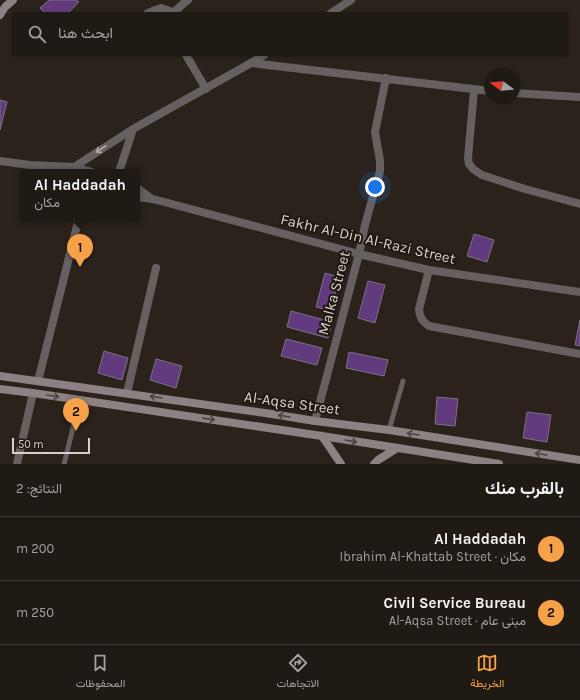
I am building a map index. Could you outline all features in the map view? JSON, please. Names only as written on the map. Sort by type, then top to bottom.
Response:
[{"type":"main road","points":[[0,15],[5,7],[13,0]]},
{"type":"main road","name":"Al-Aqsa Street","points":[[0,376],[315,421],[389,430],[580,460]]},
{"type":"main road","name":"Al-Aqsa Street","points":[[0,389],[322,436],[499,464]]},
{"type":"main road","points":[[322,436],[341,464]]},
{"type":"main road","points":[[374,464],[397,448]]},
{"type":"street","points":[[174,12],[188,0]]},
{"type":"street","points":[[333,12],[351,0]]},
{"type":"street","points":[[151,12],[161,8],[171,12]]},
{"type":"street","points":[[187,56],[206,88]]},
{"type":"street","points":[[74,169],[132,129],[262,56]]},
{"type":"street","points":[[251,63],[484,91]]},
{"type":"street","name":"Malka Street","points":[[315,421],[380,171],[380,161],[375,132],[386,78]]},
{"type":"street","points":[[474,90],[468,158],[469,164],[473,169],[482,175],[525,189],[580,204]]},
{"type":"street","points":[[520,93],[580,97]]},
{"type":"street","points":[[120,169],[132,129]]},
{"type":"street","points":[[0,163],[62,169]]},
{"type":"street","points":[[30,166],[39,169]]},
{"type":"street","name":"Fakhr Al-Din Al-Razi Street","points":[[140,190],[153,199]]},
{"type":"street","name":"Fakhr Al-Din Al-Razi Street","points":[[140,198],[153,199],[359,254],[429,270],[580,292]]},
{"type":"street","points":[[38,381],[78,221]]},
{"type":"street","points":[[127,393],[156,268]]},
{"type":"street","points":[[429,270],[419,309],[420,315],[424,322],[429,326],[580,354]]},
{"type":"street","points":[[17,464],[33,393]]},
{"type":"lane","points":[[389,430],[402,381]]},
{"type":"lane","points":[[64,464],[80,400]]},
{"type":"building","points":[[49,0],[77,0],[79,2],[69,12],[44,12],[40,8]]},
{"type":"building","points":[[0,100],[7,102],[0,130]]},
{"type":"building","points":[[474,234],[494,240],[487,262],[467,256]]},
{"type":"building","points":[[325,273],[339,277],[331,311],[316,307]]},
{"type":"building","points":[[368,281],[385,285],[375,323],[358,318]]},
{"type":"building","points":[[291,311],[332,322],[328,338],[287,327]]},
{"type":"building","points":[[580,320],[580,346],[575,345]]},
{"type":"building","points":[[286,339],[322,348],[317,365],[281,356]]},
{"type":"building","points":[[104,351],[128,358],[122,380],[98,373]]},
{"type":"building","points":[[349,352],[388,360],[384,376],[346,368]]},
{"type":"building","points":[[156,359],[182,366],[176,388],[150,380]]},
{"type":"building","points":[[437,397],[458,399],[455,426],[435,424]]},
{"type":"building","points":[[527,412],[551,415],[547,442],[523,438]]},
{"type":"place","name":"Al Haddadah","points":[[80,267]]},
{"type":"place","name":"Civil Service Bureau","points":[[76,431]]}]
